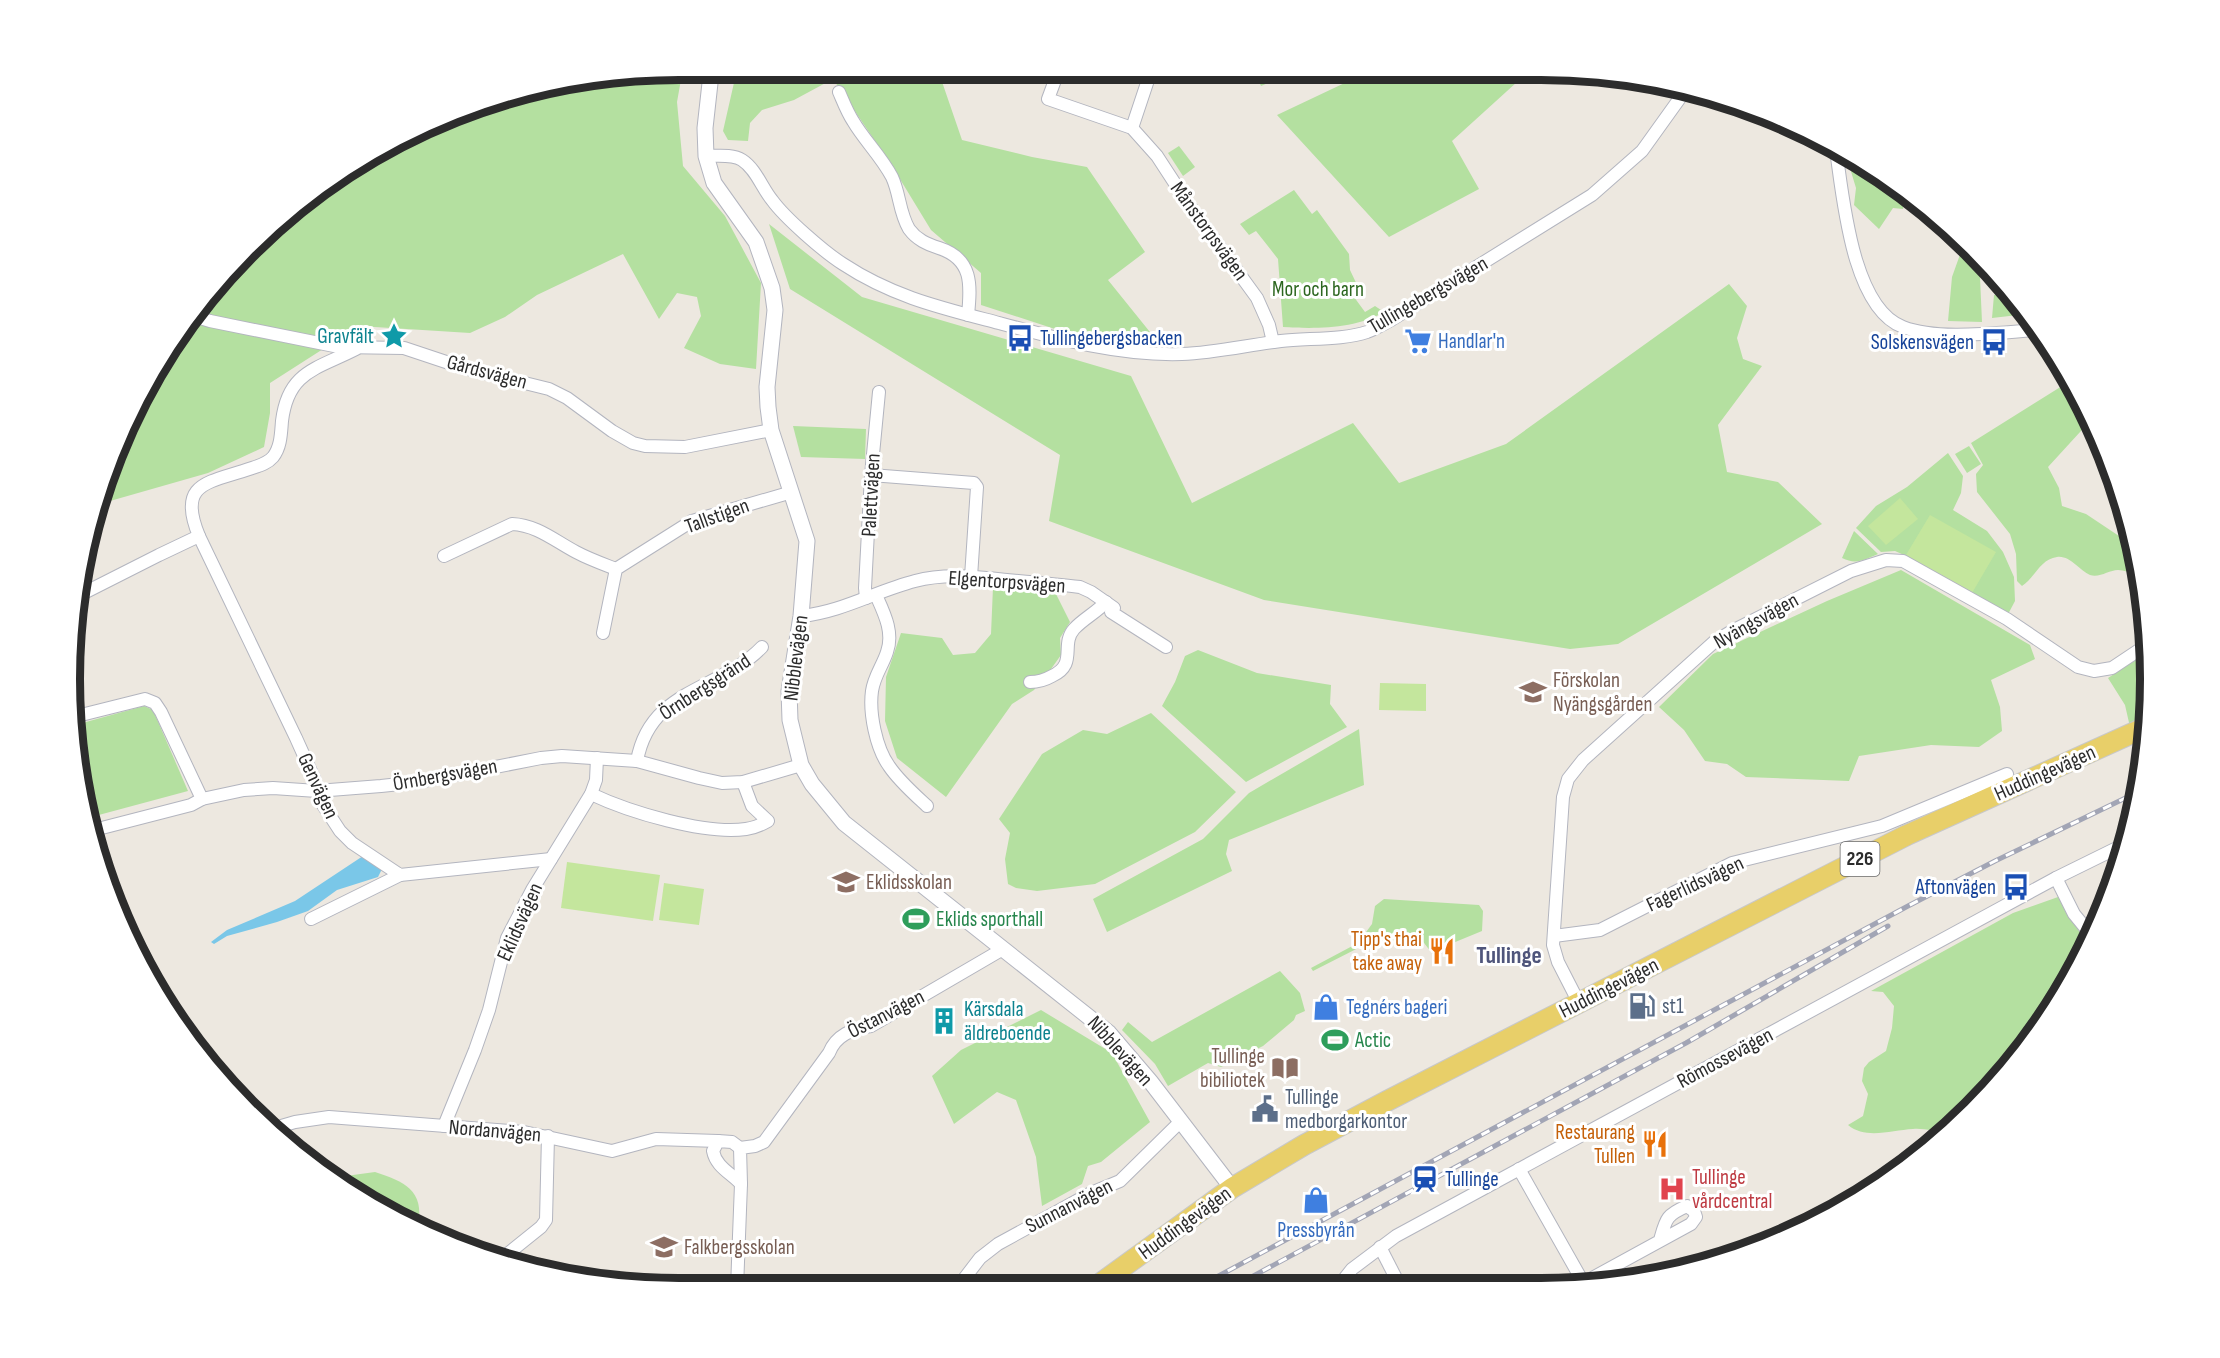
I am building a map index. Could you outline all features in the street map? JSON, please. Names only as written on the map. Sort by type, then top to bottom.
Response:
[{"type":"main road","name":"Huddingevägen","points":[[1109,1278],[1232,1188],[1304,1145],[1907,835],[2138,731]]},
{"type":"street","name":"Nibblevägen","points":[[710,80],[705,128],[706,156],[714,183],[756,242],[772,288],[775,310],[767,387],[771,430],[807,541],[801,615],[789,691],[790,720],[801,765],[812,784],[844,823],[1109,1033],[1150,1081],[1232,1188]]},
{"type":"street","points":[[1055,80],[1048,99],[1132,128],[1148,80]]},
{"type":"street","points":[[839,92],[853,121],[876,151],[891,176],[896,186],[901,213],[910,230],[923,242],[951,251],[962,260],[969,282],[968,315]]},
{"type":"street","name":"Tullingebergsvägen","points":[[706,156],[741,159],[755,174],[772,201],[786,215],[840,262],[870,282],[893,292],[968,315],[1095,346],[1137,352],[1181,354],[1273,342],[1342,337],[1366,333],[1392,321],[1593,195],[1641,151],[1681,96]]},
{"type":"street","name":"Månstorpsvägen","points":[[1132,128],[1156,156],[1257,298],[1269,325],[1273,342]]},
{"type":"street","points":[[1837,158],[1845,220],[1855,259],[1873,298],[1890,321],[1903,327],[1938,334],[2028,330]]},
{"type":"street","name":"Gårdsvägen","points":[[201,318],[339,347],[405,348],[464,368],[549,389],[567,398],[612,431],[633,443],[645,446],[685,447],[771,430]]},
{"type":"street","points":[[86,592],[200,536],[190,512],[190,504],[196,492],[209,482],[264,465],[272,458],[280,442],[283,409],[290,390],[312,369],[358,349]]},
{"type":"street","name":"Palettvägen","points":[[879,392],[871,475],[865,588],[890,637],[888,651],[872,691],[874,720],[885,760],[927,806]]},
{"type":"street","points":[[871,475],[974,483],[977,487],[971,577]]},
{"type":"street","name":"Tallstigen","points":[[616,569],[692,521],[792,492]]},
{"type":"street","points":[[444,556],[512,524],[544,532],[577,553],[616,569],[603,633]]},
{"type":"street","name":"Genvägen","points":[[200,536],[296,738],[314,778],[323,806],[340,831],[352,843],[400,875]]},
{"type":"street","name":"Nyängsvägen","points":[[1579,1003],[1554,950],[1563,797],[1568,780],[1575,768],[1714,642],[1732,630],[1851,571],[1886,560],[1902,561],[2007,619],[2078,667],[2094,671],[2112,668],[2139,650]]},
{"type":"street","name":"Elgentorpsvägen","points":[[801,615],[840,609],[917,580],[971,577],[1080,587],[1114,608],[1111,612],[1166,647]]},
{"type":"street","name":"Elgentorpsvägen","points":[[1030,682],[1039,682],[1063,670],[1067,664],[1068,638],[1075,628],[1097,612],[1106,602]]},
{"type":"street","name":"Örnbergsgränd","points":[[637,761],[640,744],[654,720],[687,694],[747,661],[762,647]]},
{"type":"street","points":[[81,715],[145,699],[152,700],[161,712],[202,800]]},
{"type":"street","name":"Örnbergsvägen","points":[[99,829],[244,790],[273,788],[317,791],[418,782],[562,756],[637,761],[722,783],[743,782],[801,765]]},
{"type":"street","name":"Eklidsvägen","points":[[444,1126],[489,1010],[507,938],[532,890],[591,794],[596,780],[597,758]]},
{"type":"street","name":"Fagerlidsvägen","points":[[1554,936],[1600,930],[1732,863],[1882,826],[2007,774]]},
{"type":"street","points":[[591,794],[623,807],[688,825],[713,829],[746,830],[768,821],[752,806],[743,782]]},
{"type":"street","name":"Römossevägen","points":[[1345,1278],[1352,1269],[1396,1236],[2056,878],[2116,849]]},
{"type":"street","points":[[311,919],[400,875],[551,859]]},
{"type":"street","points":[[2056,878],[2074,914],[2086,929]]},
{"type":"street","name":"Östanvägen","points":[[740,1148],[764,1142],[836,1041],[853,1030],[877,1023],[1003,949]]},
{"type":"street","name":"Nordanvägen","points":[[280,1126],[329,1117],[548,1136],[612,1151],[656,1139],[718,1141]]},
{"type":"street","name":"Sunnanvägen","points":[[965,1278],[980,1258],[998,1244],[1091,1193],[1120,1181],[1180,1122]]},
{"type":"street","points":[[508,1253],[541,1227],[546,1220],[548,1136]]},
{"type":"street","points":[[737,1278],[741,1184],[740,1148],[732,1142],[718,1141],[713,1152],[714,1159],[741,1184]]},
{"type":"street","points":[[1520,1169],[1575,1277]]},
{"type":"street","points":[[1596,1275],[1660,1239]]},
{"type":"street","points":[[1380,1247],[1396,1278]]},
{"type":"green space","points":[[681,80],[677,102],[683,166],[725,216],[761,283],[756,369],[720,364],[684,348],[701,316],[697,297],[677,293],[659,319],[623,254],[537,295],[505,317],[470,333],[359,326],[270,383],[270,413],[264,447],[208,473],[106,502],[141,414],[160,379],[203,314],[255,255],[314,203],[379,160],[414,141],[486,111],[562,91],[640,81]]},
{"type":"green space","points":[[735,80],[831,80],[794,100],[762,110],[750,123],[748,141],[728,140],[723,131]]},
{"type":"green space","points":[[834,80],[941,80],[962,140],[1032,157],[1087,167],[1145,252],[1108,280],[1158,342],[1141,344],[1058,330],[981,305],[981,273],[931,230],[892,166]]},
{"type":"green space","points":[[1258,80],[1275,80],[1261,86]]},
{"type":"green space","points":[[1351,80],[1514,80],[1517,82],[1452,141],[1479,189],[1389,237],[1277,115]]},
{"type":"green space","points":[[1179,146],[1195,167],[1183,176],[1168,153]]},
{"type":"green space","points":[[1849,165],[1904,202],[1903,209],[1893,208],[1879,229],[1854,205],[1856,188]]},
{"type":"green space","name":"Mor och barn","points":[[1294,190],[1312,214],[1317,210],[1349,254],[1350,270],[1359,289],[1354,297],[1365,312],[1375,306],[1384,312],[1361,322],[1335,327],[1283,327],[1278,259],[1256,231],[1249,235],[1240,224]]},
{"type":"green space","points":[[769,224],[862,297],[1131,376],[1192,503],[1353,423],[1399,483],[1506,444],[1729,284],[1747,306],[1737,338],[1743,359],[1762,366],[1718,425],[1727,472],[1778,482],[1822,524],[1618,644],[1570,649],[1264,600],[1049,521],[1060,455],[790,289]]},
{"type":"green space","points":[[1961,251],[1980,271],[1982,322],[1948,321],[1952,277]]},
{"type":"green space","points":[[1994,295],[2001,295],[2018,315],[1992,318]]},
{"type":"green space","points":[[2063,385],[2085,427],[2048,467],[2059,488],[2062,506],[2086,514],[2124,539],[2131,572],[2118,570],[2090,575],[2066,558],[2057,557],[2046,561],[2022,586],[2017,581],[2016,554],[2010,534],[1977,492],[1976,474],[1983,465],[1971,443]]},
{"type":"green space","points":[[793,426],[866,429],[865,459],[801,457]]},
{"type":"green space","points":[[1969,446],[1981,464],[1967,473],[1955,454]]},
{"type":"green space","points":[[1948,453],[1963,476],[1961,493],[1953,510],[1987,531],[2003,552],[2014,577],[2015,601],[2006,618],[1904,555],[1895,551],[1881,552],[1856,528],[1876,506],[1907,487]]},
{"type":"green space","points":[[1900,498],[1918,519],[1886,545],[1868,526]]},
{"type":"green space","points":[[1930,515],[1996,552],[1972,593],[1906,555]]},
{"type":"green space","points":[[1854,531],[1878,554],[1856,561],[1842,558]]},
{"type":"green space","points":[[1901,570],[2030,645],[2035,659],[1991,680],[2000,707],[2002,731],[1979,747],[1931,745],[1859,756],[1849,781],[1746,777],[1727,764],[1705,761],[1684,730],[1659,707],[1713,654],[1827,601]]},
{"type":"green space","points":[[993,587],[1055,592],[1070,622],[1060,638],[1061,655],[1034,690],[1012,704],[946,797],[897,758],[885,721],[886,677],[901,633],[942,638],[953,655],[975,653],[991,634]]},
{"type":"green space","points":[[1198,650],[1257,673],[1331,685],[1330,704],[1347,727],[1246,782],[1162,706],[1185,656]]},
{"type":"green space","points":[[2139,658],[2138,723],[2130,727],[2125,705],[2108,678]]},
{"type":"green space","points":[[1380,683],[1426,684],[1426,711],[1379,710]]},
{"type":"green space","points":[[144,706],[153,710],[188,791],[96,816],[85,757],[82,725]]},
{"type":"green space","points":[[1151,713],[1236,792],[1195,832],[1095,884],[1037,891],[1016,888],[1008,884],[1005,859],[1010,833],[999,819],[1042,754],[1083,730],[1107,734]]},
{"type":"green space","points":[[1359,729],[1364,785],[1229,840],[1226,854],[1232,871],[1107,932],[1093,899],[1203,839],[1249,793]]},
{"type":"green space","points":[[567,862],[660,875],[653,921],[561,908]]},
{"type":"green space","points":[[664,883],[704,889],[699,925],[659,920]]},
{"type":"green space","points":[[2058,897],[2082,936],[2060,979],[2017,1044],[1965,1103],[1935,1131],[1917,1129],[1871,1133],[1855,1130],[1848,1125],[1863,1116],[1868,1094],[1862,1081],[1864,1068],[1886,1051],[1892,1028],[1894,1006],[1883,992],[1871,991],[2013,913]]},
{"type":"green space","points":[[1384,899],[1479,905],[1483,911],[1482,931],[1431,952],[1421,939],[1370,942],[1313,971],[1311,968],[1358,943],[1372,924],[1375,906]]},
{"type":"green space","points":[[1280,971],[1300,993],[1305,1011],[1296,1015],[1294,1020],[1263,1046],[1221,1067],[1208,1063],[1168,1086],[1155,1064],[1122,1030],[1128,1022],[1152,1042]]},
{"type":"green space","points":[[1041,1010],[1112,1053],[1150,1122],[1101,1162],[1088,1166],[1082,1184],[1042,1206],[1036,1157],[1016,1100],[997,1092],[954,1124],[932,1076],[961,1050]]},
{"type":"green space","points":[[375,1172],[403,1183],[415,1195],[418,1203],[418,1219],[379,1198],[345,1176]]},
{"type":"water","points":[[363,856],[382,869],[378,877],[337,890],[308,911],[227,936],[214,944],[211,942],[227,930],[295,901]]},
{"type":"railway","points":[[1215,1278],[1908,906],[2129,796]]},
{"type":"railway","points":[[1250,1278],[1686,1043],[1888,926]]},
{"type":"place","name":"Gravfält","points":[[394,336]]},
{"type":"place","name":"Tullingebergsbacken","points":[[1020,338]]},
{"type":"place","name":"Handlar'n","points":[[1418,341]]},
{"type":"place","name":"Solskensvägen","points":[[1994,342]]},
{"type":"place","name":"Förskolan Nyängsgården","points":[[1533,692]]},
{"type":"place","name":"Eklidsskolan","points":[[846,882]]},
{"type":"place","name":"Aftonvägen","points":[[2016,887]]},
{"type":"place","name":"Eklids sporthall","points":[[916,919]]},
{"type":"place","name":"Tipp's thai take away","points":[[1442,951]]},
{"type":"place","name":"st1","points":[[1642,1006]]},
{"type":"place","name":"Tegnérs bageri","points":[[1326,1007]]},
{"type":"place","name":"Kärsdala äldreboende","points":[[944,1021]]},
{"type":"place","name":"Actic","points":[[1335,1040]]},
{"type":"place","name":"Tullinge bibiliotek","points":[[1285,1068]]},
{"type":"place","name":"Tullinge medborgarkontor","points":[[1265,1109]]},
{"type":"place","name":"Restaurang Tullen","points":[[1655,1144]]},
{"type":"place","name":"Tullinge","points":[[1425,1179]]},
{"type":"place","name":"Tullinge vårdcentral","points":[[1672,1189]]},
{"type":"place","name":"Pressbyrån","points":[[1316,1200]]},
{"type":"place","name":"Falkbergsskolan","points":[[664,1247]]},
{"type":"district","name":"Tullinge","points":[[1509,955]]}]
